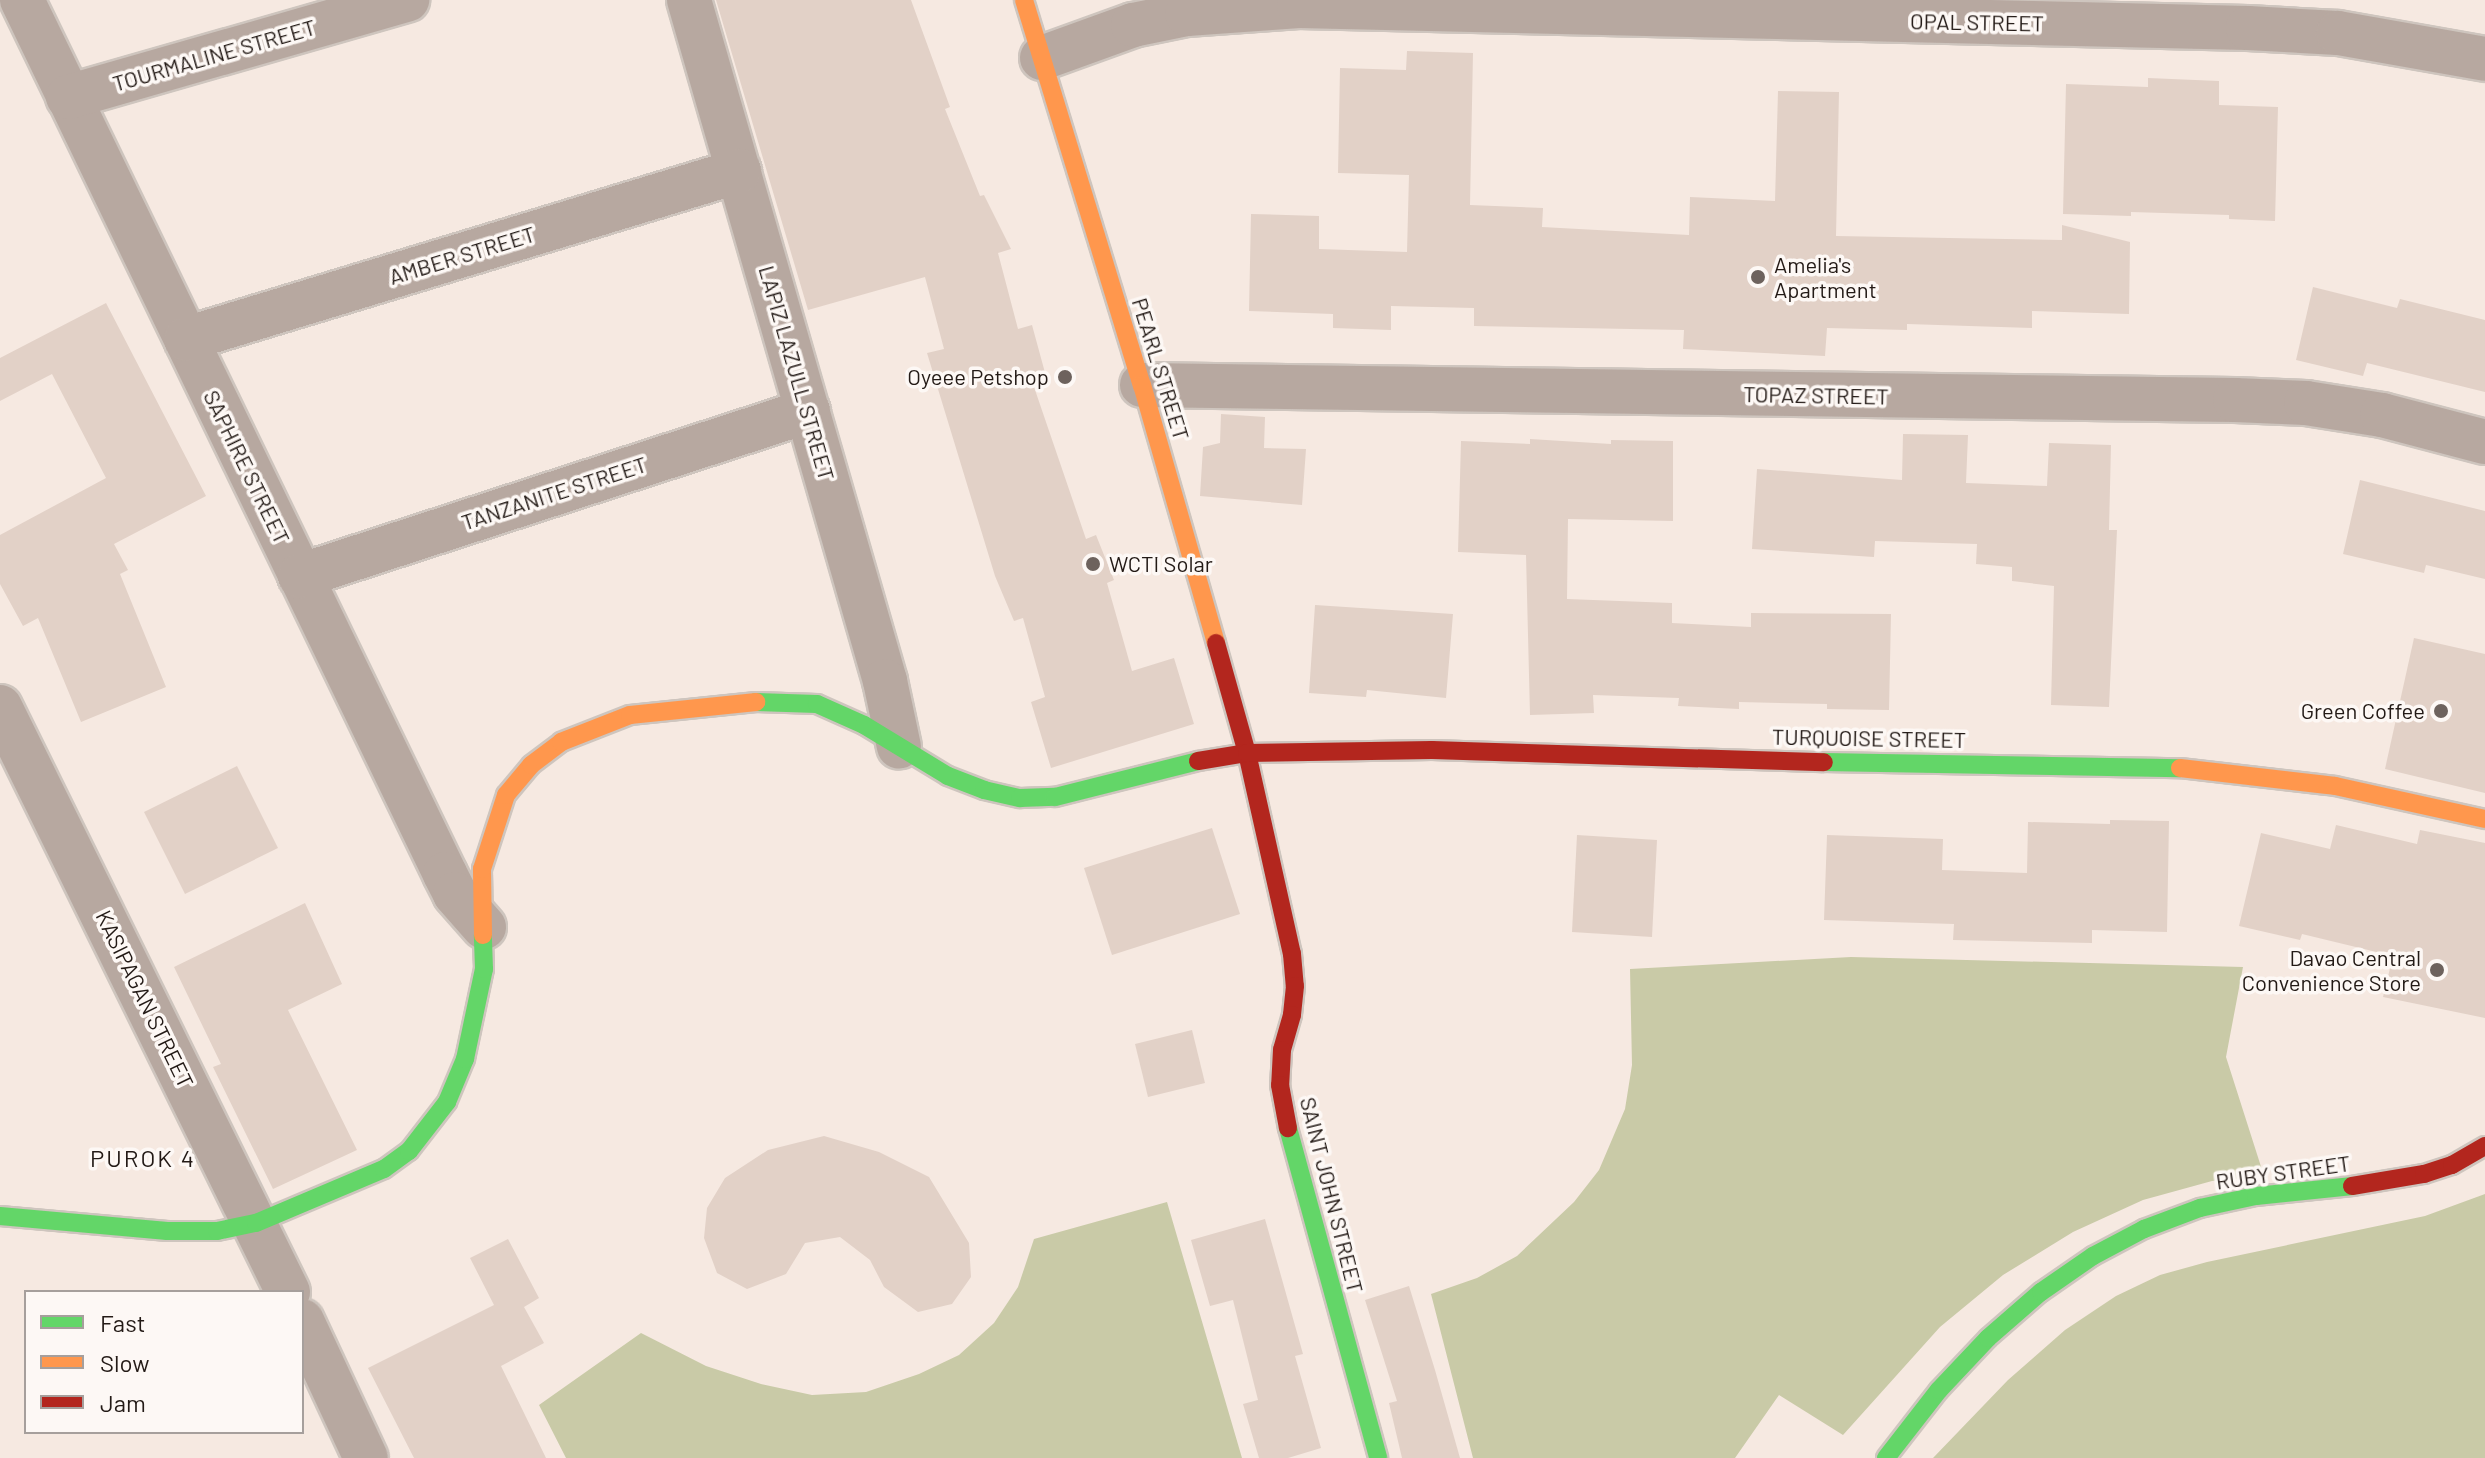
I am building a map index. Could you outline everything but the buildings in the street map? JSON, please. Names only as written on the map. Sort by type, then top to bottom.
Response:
[{"type":"street","name":"SAPHIRE STREET","points":[[22,0],[455,894],[484,927]]},
{"type":"street","name":"TOURMALINE STREET","points":[[68,97],[407,0]]},
{"type":"street","name":"LAPIZ LAZULL STREET","points":[[689,0],[885,681],[899,747]]},
{"type":"street","name":"PEARL STREET","points":[[1024,0],[1142,385],[1247,753]]},
{"type":"street","name":"OPAL STREET","points":[[1042,58],[1133,25],[1187,14],[1299,6],[2248,28],[2338,33],[2485,59]]},
{"type":"street","name":"AMBER STREET","points":[[186,339],[739,171]]},
{"type":"street","name":"TOPAZ STREET","points":[[1142,385],[2306,403],[2367,413],[2485,442]]},
{"type":"street","name":"TANZANITE STREET","points":[[300,576],[808,411]]},
{"type":"street","name":"TURQUOISE STREET","points":[[0,1216],[167,1231],[217,1231],[256,1223],[384,1169],[409,1151],[447,1102],[465,1059],[484,969],[482,869],[506,795],[531,765],[561,742],[590,728],[630,715],[776,700],[817,704],[864,725],[948,776],[984,790],[1020,798],[1055,797],[1190,762],[1247,753],[1432,750],[1790,762],[2124,765],[2268,775],[2335,786],[2485,819]]},
{"type":"street","name":"KASIPAGAN STREET","points":[[0,707],[287,1290]]},
{"type":"street","name":"SAINT JOHN STREET","points":[[1247,753],[1293,964],[1294,1001],[1282,1050],[1280,1085],[1287,1123],[1378,1458]]},
{"type":"street","name":"RUBY STREET","points":[[1886,1458],[1939,1390],[1988,1338],[2041,1292],[2093,1256],[2144,1229],[2200,1208],[2256,1196],[2390,1182],[2424,1174],[2452,1165],[2485,1146]]},
{"type":"street","points":[[304,1325],[366,1458]]},
{"type":"green space","points":[[1851,957],[2243,967],[2226,1057],[2264,1176],[2212,1181],[2143,1200],[2073,1232],[2003,1275],[1940,1327],[1843,1435],[1779,1395],[1735,1458],[1473,1458],[1431,1294],[1477,1278],[1517,1256],[1574,1202],[1599,1170],[1625,1109],[1632,1065],[1630,969]]},
{"type":"green space","points":[[2485,1194],[2485,1458],[1933,1458],[2008,1380],[2065,1330],[2116,1296],[2160,1275],[2207,1262],[2425,1216]]},
{"type":"green space","points":[[1167,1202],[1242,1458],[566,1458],[539,1405],[641,1333],[706,1366],[761,1384],[812,1395],[866,1392],[919,1374],[959,1355],[994,1323],[1018,1287],[1034,1239]]},
{"type":"traffic: fast","points":[[756,702],[817,704],[864,725],[948,776],[984,790],[1020,798],[1055,797],[1198,761]]},
{"type":"traffic: fast","points":[[1824,762],[2180,768]]},
{"type":"traffic: fast","points":[[0,1216],[167,1231],[217,1231],[256,1223],[384,1169],[409,1151],[447,1102],[465,1059],[484,969],[483,935]]},
{"type":"traffic: fast","points":[[1288,1128],[1378,1458]]},
{"type":"traffic: fast","points":[[1886,1458],[1939,1390],[1988,1338],[2041,1292],[2093,1256],[2144,1229],[2200,1208],[2256,1196],[2352,1186]]},
{"type":"traffic: slow","points":[[1024,0],[1142,385],[1216,643]]},
{"type":"traffic: slow","points":[[483,935],[482,869],[506,795],[531,765],[561,742],[630,715],[756,702]]},
{"type":"traffic: slow","points":[[2180,768],[2335,786],[2485,819]]},
{"type":"traffic: jam","points":[[1216,643],[1247,753],[1292,954],[1295,986],[1292,1015],[1282,1050],[1280,1085],[1288,1128]]},
{"type":"traffic: jam","points":[[1198,761],[1247,753],[1432,750],[1824,762]]},
{"type":"traffic: jam","points":[[2352,1186],[2424,1174],[2452,1165],[2485,1146]]},
{"type":"place","name":"Amelia's Apartment","points":[[1758,277]]},
{"type":"place","name":"Oyeee Petshop","points":[[1065,377]]},
{"type":"place","name":"WCTI Solar","points":[[1093,564]]},
{"type":"place","name":"Green Coffee","points":[[2441,711]]},
{"type":"place","name":"Davao Central Convenience Store","points":[[2437,970]]},
{"type":"district","name":"PUROK 4","points":[[143,1158]]}]
